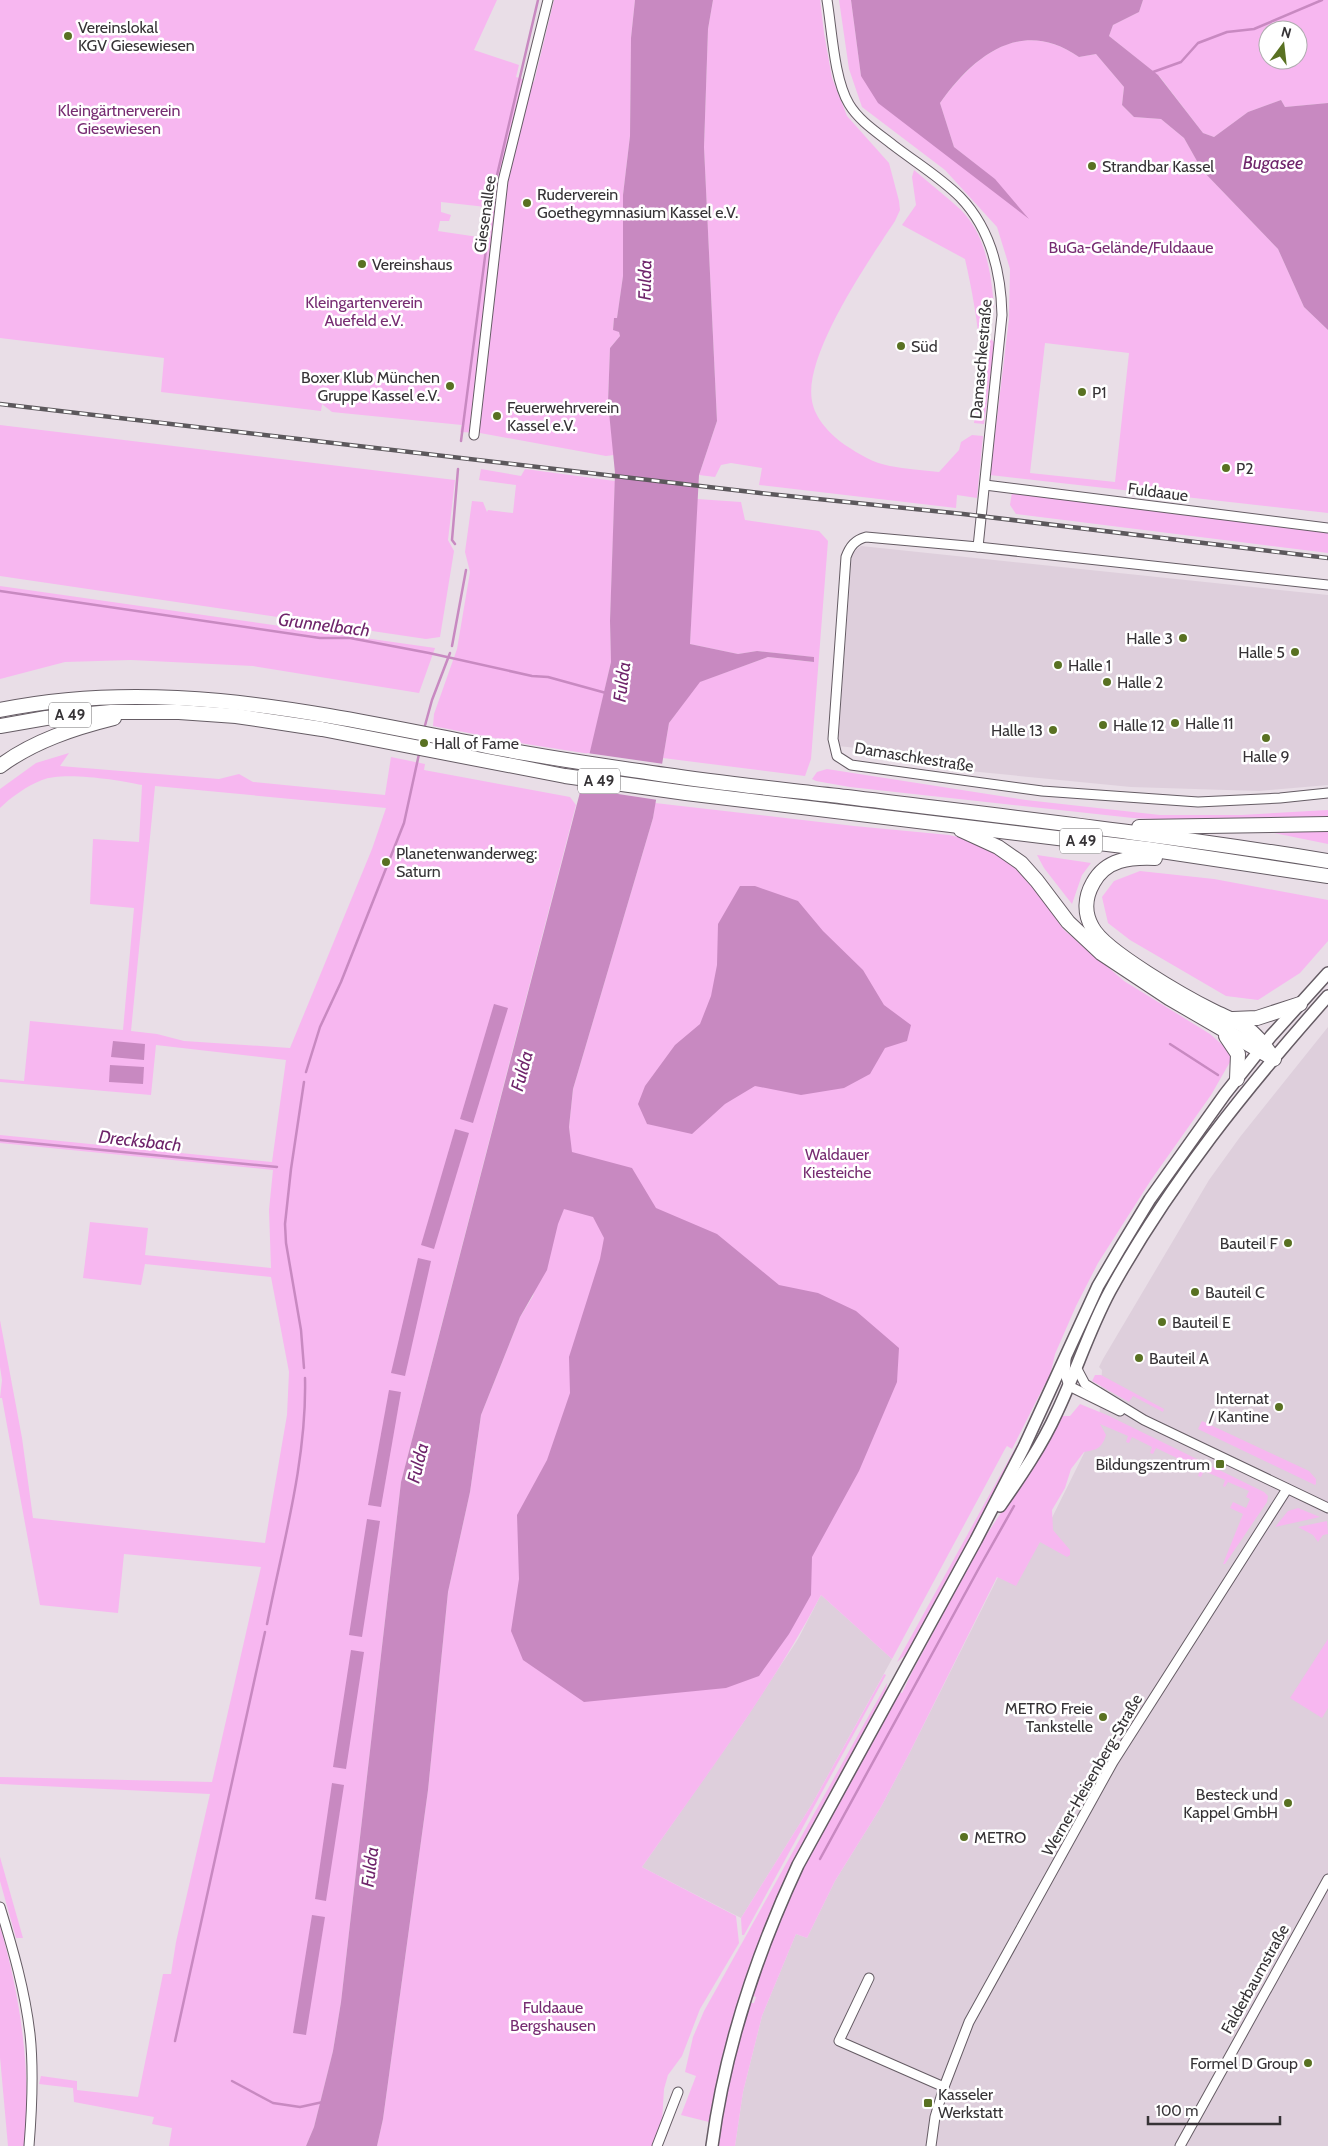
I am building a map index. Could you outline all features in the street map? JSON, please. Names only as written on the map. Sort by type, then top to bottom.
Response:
[{"type":"highway","name":"A 49","points":[[0,710],[95,698],[182,697],[308,711],[490,747],[583,763],[685,778],[1086,826],[1328,861]]},
{"type":"highway","name":"A 49","points":[[0,726],[86,714],[141,712],[236,716],[284,722],[565,776],[686,793],[937,822],[1328,876]]},
{"type":"highway","points":[[0,766],[20,753],[50,738],[84,726],[141,712]]},
{"type":"highway","points":[[937,822],[976,836],[1010,855],[1021,863],[1037,881],[1068,922],[1101,953],[1217,1026],[1261,1048],[1274,1059]]},
{"type":"highway","points":[[1086,826],[1328,824]]},
{"type":"highway","points":[[1226,861],[1138,857],[1120,860],[1105,868],[1096,878],[1089,892],[1086,907],[1091,927],[1104,943],[1183,994],[1250,1031],[1261,1048]]},
{"type":"highway","points":[[1233,1020],[1257,1018],[1300,1004]]},
{"type":"highway","points":[[1217,1026],[1238,1051],[1237,1079]]},
{"type":"main road","points":[[712,2146],[721,2087],[732,2040],[754,1968],[798,1865],[976,1540],[1024,1447],[1098,1286],[1150,1199],[1237,1079],[1261,1048],[1328,973]]},
{"type":"main road","points":[[976,1540],[1040,1446],[1069,1386],[1109,1293],[1162,1205],[1239,1102],[1328,996]]},
{"type":"street","name":"Giesenallee","points":[[474,435],[504,181],[548,0]]},
{"type":"street","name":"Damaschkestraße","points":[[827,0],[842,90],[849,105],[869,126],[959,196],[986,232],[998,269],[1002,290],[1002,315],[978,547]]},
{"type":"street","name":"Fuldaaue","points":[[985,485],[1328,528]]},
{"type":"street","name":"Damaschkestraße","points":[[1328,585],[978,547],[866,537],[856,540],[850,547],[845,567],[833,733],[834,749],[837,756],[858,766],[1052,792],[1198,802],[1280,798],[1328,793]]},
{"type":"street","points":[[1068,1349],[1065,1374],[1069,1386],[1328,1508]]},
{"type":"street","points":[[1076,1367],[1085,1384],[1144,1420]]},
{"type":"street","name":"Werner-Heisenberg-Straße","points":[[931,2146],[935,2117],[944,2087],[969,2022],[1114,1762],[1168,1673],[1287,1489]]},
{"type":"street","name":"Falderbaumstraße","points":[[1180,2146],[1327,1884]]},
{"type":"street","points":[[0,1907],[17,1967],[30,2035],[32,2081],[29,2146]]},
{"type":"street","points":[[868,1978],[839,2041],[944,2087]]},
{"type":"street","points":[[657,2146],[678,2092]]},
{"type":"shaded area","points":[[861,546],[1328,595],[1328,785],[1259,791],[1131,787],[959,770],[960,759],[838,746],[852,553]]},
{"type":"shaded area","points":[[1328,1027],[1328,2146],[735,2146],[743,2092],[762,2016],[796,1934],[807,1938],[835,1881],[881,1807],[998,1577],[1040,1542],[1099,1423],[1102,1370],[1099,1367],[1103,1359],[1209,1180],[1240,1137]]},
{"type":"shaded area","points":[[821,1595],[892,1659],[812,1804],[741,1918],[642,1867],[741,1726],[798,1639]]},
{"type":"green space","points":[[0,0],[497,0],[474,50],[519,65],[516,77],[534,82],[554,0],[635,0],[631,38],[630,136],[623,195],[623,276],[617,319],[614,319],[613,329],[619,332],[620,336],[610,348],[608,402],[614,455],[606,456],[480,433],[460,432],[462,425],[332,412],[322,404],[321,411],[161,392],[164,358],[0,338]],"holes":[[[441,202],[486,207],[485,238],[438,231],[440,221],[449,221],[451,215],[441,212]]]},
{"type":"green space","points":[[713,0],[820,0],[832,78],[847,116],[889,163],[899,201],[900,210],[895,221],[841,308],[818,359],[812,382],[812,401],[816,414],[829,431],[850,448],[878,463],[902,468],[939,472],[959,450],[961,442],[972,435],[983,436],[977,498],[957,495],[956,508],[759,485],[762,468],[731,463],[721,465],[715,477],[699,475],[717,421],[704,147],[708,29]]},
{"type":"green space","name":"BuGa-Gelände/Fuldaaue","points":[[839,0],[851,0],[861,76],[995,179],[954,147],[940,103],[968,70],[984,57],[1001,47],[1019,41],[1038,41],[1058,46],[1079,57],[1096,54],[1124,87],[1122,105],[1134,117],[1161,119],[1184,138],[1202,170],[1278,249],[1304,307],[1328,330],[1328,513],[990,475],[1009,319],[1010,269],[997,227],[945,170],[862,107],[849,69]],"holes":[[[1045,343],[1129,353],[1115,482],[1030,473]]]},
{"type":"green space","points":[[1143,0],[1328,0],[1328,103],[1285,107],[1281,100],[1248,112],[1214,137],[1203,133],[1160,77],[1109,36],[1113,25],[1139,12]]},
{"type":"green space","points":[[914,170],[961,210],[976,231],[986,255],[994,306],[986,315],[984,324],[987,334],[995,343],[984,424],[974,423],[979,388],[979,342],[965,259],[902,225],[916,205],[912,177]]},
{"type":"green space","points":[[0,425],[455,480],[448,540],[454,551],[440,637],[426,639],[0,576]]},
{"type":"green space","points":[[481,469],[521,476],[525,469],[615,481],[610,621],[611,662],[590,754],[433,726],[434,714],[457,649],[470,572],[465,552],[472,501],[483,502],[487,512],[488,510],[513,513],[516,485],[479,480]]},
{"type":"green space","points":[[1012,492],[1328,533],[1328,553],[1016,514],[1010,505]]},
{"type":"green space","points":[[697,499],[741,502],[745,520],[819,531],[828,541],[811,759],[805,776],[663,758],[669,723],[699,682],[768,657],[813,662],[813,657],[757,651],[738,654],[690,644]]},
{"type":"green space","points":[[0,586],[435,648],[419,693],[253,666],[131,660],[65,662],[0,679]]},
{"type":"green space","points":[[69,753],[60,766],[219,779],[239,774],[253,782],[385,795],[391,757],[425,764],[424,770],[570,797],[576,805],[401,1482],[341,2002],[333,2051],[314,2127],[306,2146],[169,2146],[172,2128],[152,2124],[154,2117],[74,2102],[73,2088],[39,2084],[41,2076],[77,2081],[77,2090],[138,2097],[163,1974],[171,1974],[176,1942],[210,1794],[0,1784],[0,1777],[212,1782],[261,1567],[124,1554],[118,1613],[40,1605],[2,1398],[0,1398],[2,1380],[0,1367],[0,1320],[22,1438],[33,1518],[265,1543],[287,1415],[289,1372],[271,1277],[145,1264],[141,1285],[83,1278],[90,1222],[148,1228],[145,1255],[271,1268],[269,1210],[273,1170],[0,1143],[0,1135],[272,1162],[286,1060],[156,1045],[151,1095],[0,1082],[0,1079],[24,1081],[30,1021],[123,1030],[134,908],[90,904],[93,839],[139,842],[142,785],[91,777],[51,777],[25,789],[0,808],[0,789],[36,763]],"holes":[[[155,786],[386,808],[372,849],[290,1048],[184,1041],[157,1034],[131,1031]]]},
{"type":"green space","points":[[827,769],[1026,800],[1160,815],[1242,815],[1328,810],[1328,818],[1201,821],[1133,818],[850,787],[812,779],[817,772]]},
{"type":"green space","name":"Waldauer Kiesteiche","points":[[655,803],[949,835],[971,840],[1008,860],[1029,879],[1063,929],[1124,981],[1210,1034],[1234,1055],[1211,1095],[1151,1180],[1098,1263],[1076,1306],[1055,1354],[1048,1385],[1045,1384],[1012,1449],[1007,1446],[1005,1449],[892,1659],[821,1595],[758,1700],[642,1867],[736,1916],[739,1943],[700,2009],[682,2056],[668,2075],[664,2089],[662,2122],[653,2146],[377,2146],[383,2119],[428,1790],[448,1592],[470,1492],[481,1415],[520,1317],[533,1296],[570,1139],[569,1127],[573,1089],[653,818]]},
{"type":"green space","points":[[1328,831],[1328,844],[1274,833]]},
{"type":"green space","points":[[1037,855],[1091,863],[1082,875],[1072,904],[1044,868]]},
{"type":"green space","points":[[1140,871],[1214,879],[1328,900],[1328,941],[1300,973],[1258,1000],[1226,996],[1130,940],[1108,923],[1102,897],[1114,881]]},
{"type":"green space","points":[[1095,1375],[1101,1375],[1164,1409],[1163,1412],[1133,1396],[1129,1402],[1092,1381]]},
{"type":"green space","points":[[1080,1404],[1107,1415],[1264,1492],[1268,1496],[1267,1502],[1225,1564],[1223,1564],[1243,1514],[1230,1508],[1233,1502],[1246,1508],[1250,1499],[1246,1497],[1249,1491],[1228,1482],[1225,1487],[1223,1486],[1225,1480],[1204,1471],[1201,1477],[1198,1476],[1200,1469],[1180,1459],[1177,1466],[1174,1465],[1177,1458],[1156,1448],[1153,1454],[1150,1453],[1152,1447],[1132,1437],[1129,1443],[1126,1442],[1128,1436],[1100,1424],[1106,1435],[1103,1443],[1096,1449],[1084,1452],[1071,1469],[1065,1488],[1052,1510],[1053,1530],[1070,1550],[1070,1555],[1067,1557],[1040,1542],[1016,1586],[997,1577],[881,1807],[835,1881],[807,1938],[796,1934],[762,2016],[743,2092],[735,2146],[718,2146],[730,2074],[739,2038],[749,2003],[754,2003],[756,1997],[751,1995],[765,1955],[798,1878],[899,1692],[902,1693],[981,1543],[1044,1448],[1062,1416],[1070,1416]]},
{"type":"green space","points":[[1202,1421],[1309,1471],[1316,1479],[1316,1484],[1198,1429]]},
{"type":"green space","points":[[1018,1443],[1021,1444],[1009,1469],[908,1653],[897,1662]]},
{"type":"green space","points":[[1298,1508],[1320,1517],[1275,1527],[1288,1511]]},
{"type":"green space","points":[[1327,1521],[1328,1534],[1323,1535],[1318,1542],[1313,1535],[1298,1527]]},
{"type":"green space","points":[[1328,1639],[1328,1708],[1322,1718],[1290,1698]]},
{"type":"green space","points":[[884,1674],[886,1675],[744,1935],[742,1935],[741,1918],[812,1804]]},
{"type":"green space","points":[[887,1683],[886,1692],[780,1892],[768,1920],[738,2005],[722,2063],[709,2122],[681,2115],[696,2076],[685,2072],[693,2037],[704,2011]]},
{"type":"green space","points":[[0,1857],[23,1938],[16,1938],[0,1881]]},
{"type":"green space","points":[[0,1926],[14,1980],[23,2035],[27,2090],[25,2146],[8,2146],[0,2057]]},
{"type":"water","name":"Fulda","points":[[635,0],[713,0],[708,29],[704,147],[717,421],[699,475],[690,644],[738,654],[757,651],[814,657],[814,662],[768,657],[700,682],[669,723],[653,818],[573,1089],[569,1127],[572,1152],[632,1168],[656,1208],[717,1234],[779,1285],[818,1293],[856,1311],[899,1348],[897,1382],[859,1471],[812,1557],[811,1595],[789,1634],[759,1676],[726,1688],[584,1702],[523,1660],[511,1631],[519,1579],[517,1515],[547,1460],[570,1393],[569,1357],[600,1259],[604,1238],[593,1217],[564,1209],[558,1224],[547,1270],[520,1317],[481,1415],[470,1492],[448,1592],[428,1790],[383,2119],[377,2146],[306,2146],[314,2127],[333,2051],[341,2002],[401,1482],[585,773],[611,662],[610,621],[615,473],[608,402],[610,348],[620,336],[619,332],[613,330],[614,318],[617,318],[623,276],[623,195],[630,136],[631,38]]},
{"type":"water","name":"Bugasee","points":[[851,0],[1143,0],[1139,12],[1113,25],[1109,36],[1158,75],[1203,133],[1214,137],[1248,112],[1281,100],[1285,107],[1328,103],[1328,330],[1304,307],[1278,249],[1202,170],[1184,138],[1161,119],[1134,117],[1122,105],[1124,87],[1096,54],[1079,57],[1058,46],[1038,41],[1019,41],[1001,47],[984,57],[968,70],[940,103],[954,147],[995,179],[1029,219],[878,103],[861,76]]},
{"type":"water","points":[[740,886],[755,886],[798,901],[823,931],[863,970],[884,1005],[911,1025],[907,1041],[885,1048],[870,1074],[844,1088],[801,1095],[755,1086],[725,1104],[692,1134],[647,1124],[638,1104],[645,1086],[675,1045],[700,1024],[711,996],[717,965],[718,924]]},
{"type":"water","points":[[494,1004],[508,1008],[473,1123],[460,1119]]},
{"type":"water","points":[[113,1041],[145,1044],[144,1060],[111,1057]]},
{"type":"water","points":[[110,1065],[144,1067],[143,1084],[109,1082]]},
{"type":"water","points":[[455,1129],[469,1133],[434,1249],[421,1245]]},
{"type":"water","points":[[418,1258],[431,1261],[405,1376],[391,1373]]},
{"type":"water","points":[[389,1390],[401,1392],[381,1507],[368,1505]]},
{"type":"water","points":[[367,1519],[380,1521],[362,1637],[349,1635]]},
{"type":"water","points":[[351,1650],[364,1652],[346,1769],[333,1767]]},
{"type":"water","points":[[332,1783],[344,1785],[326,1901],[315,1899]]},
{"type":"water","points":[[312,1915],[325,1917],[306,2035],[293,2033]]},
{"type":"pier","points":[[587,753],[664,764],[658,800],[578,788]]},
{"type":"waterway","points":[[461,441],[494,188],[538,0]]},
{"type":"waterway","points":[[1153,72],[1181,62],[1198,43],[1227,32],[1254,29],[1322,0]]},
{"type":"waterway","points":[[455,544],[452,540],[458,469]]},
{"type":"waterway","points":[[452,646],[466,570]]},
{"type":"waterway","name":"Grunnelbach","points":[[0,591],[320,638],[350,638],[532,676],[548,677],[606,693]]},
{"type":"waterway","points":[[424,729],[432,700],[450,653]]},
{"type":"waterway","points":[[306,1072],[320,1027],[341,982],[404,823],[419,754]]},
{"type":"waterway","points":[[1170,1044],[1218,1075]]},
{"type":"waterway","points":[[304,1082],[285,1224],[286,1243],[301,1330],[304,1368]]},
{"type":"waterway","name":"Drecksbach","points":[[0,1140],[277,1167]]},
{"type":"waterway","points":[[267,1624],[298,1471],[305,1409],[305,1378]]},
{"type":"waterway","points":[[820,1859],[1014,1506]]},
{"type":"waterway","points":[[175,2041],[265,1632]]},
{"type":"waterway","points":[[232,2081],[273,2103],[300,2107],[323,2102]]},
{"type":"railway","points":[[0,404],[760,493],[963,514],[1328,558]]},
{"type":"place","name":"Vereinslokal KGV Giesewiesen","points":[[68,36]]},
{"type":"place","name":"Strandbar Kassel","points":[[1092,166]]},
{"type":"place","name":"Ruderverein Goethegymnasium Kassel e.V.","points":[[527,203]]},
{"type":"place","name":"Vereinshaus","points":[[362,264]]},
{"type":"place","name":"Süd","points":[[901,346]]},
{"type":"place","name":"Boxer Klub München Gruppe Kassel e.V.","points":[[450,386]]},
{"type":"place","name":"P1","points":[[1082,392]]},
{"type":"place","name":"Feuerwehrverein Kassel e.V.","points":[[497,416]]},
{"type":"place","name":"P2","points":[[1226,468]]},
{"type":"place","name":"Halle 3","points":[[1183,638]]},
{"type":"place","name":"Halle 5","points":[[1295,652]]},
{"type":"place","name":"Halle 1","points":[[1058,665]]},
{"type":"place","name":"Halle 2","points":[[1107,682]]},
{"type":"place","name":"Halle 11","points":[[1175,723]]},
{"type":"place","name":"Halle 12","points":[[1103,725]]},
{"type":"place","name":"Halle 13","points":[[1053,730]]},
{"type":"place","name":"Halle 9","points":[[1266,738]]},
{"type":"place","name":"Hall of Fame","points":[[424,743]]},
{"type":"place","name":"Planetenwanderweg: Saturn","points":[[386,862]]},
{"type":"place","name":"Bauteil F","points":[[1288,1243]]},
{"type":"place","name":"Bauteil C","points":[[1195,1292]]},
{"type":"place","name":"Bauteil E","points":[[1162,1322]]},
{"type":"place","name":"Bauteil A","points":[[1139,1358]]},
{"type":"place","name":"Internat / Kantine","points":[[1279,1407]]},
{"type":"place","name":"Bildungszentrum","points":[[1220,1464]]},
{"type":"place","name":"METRO Freie Tankstelle","points":[[1103,1717]]},
{"type":"place","name":"Besteck und Kappel GmbH","points":[[1288,1803]]},
{"type":"place","name":"METRO","points":[[964,1837]]},
{"type":"place","name":"Formel D Group","points":[[1308,2063]]},
{"type":"place","name":"Kasseler Werkstatt","points":[[928,2103]]},
{"type":"park label","name":"Kleingärtnerverein Giesewiesen","points":[[119,119]]},
{"type":"park label","name":"Kleingartenverein Auefeld e.V.","points":[[364,311]]},
{"type":"park label","name":"Fuldaaue Bergshausen","points":[[553,2016]]}]
